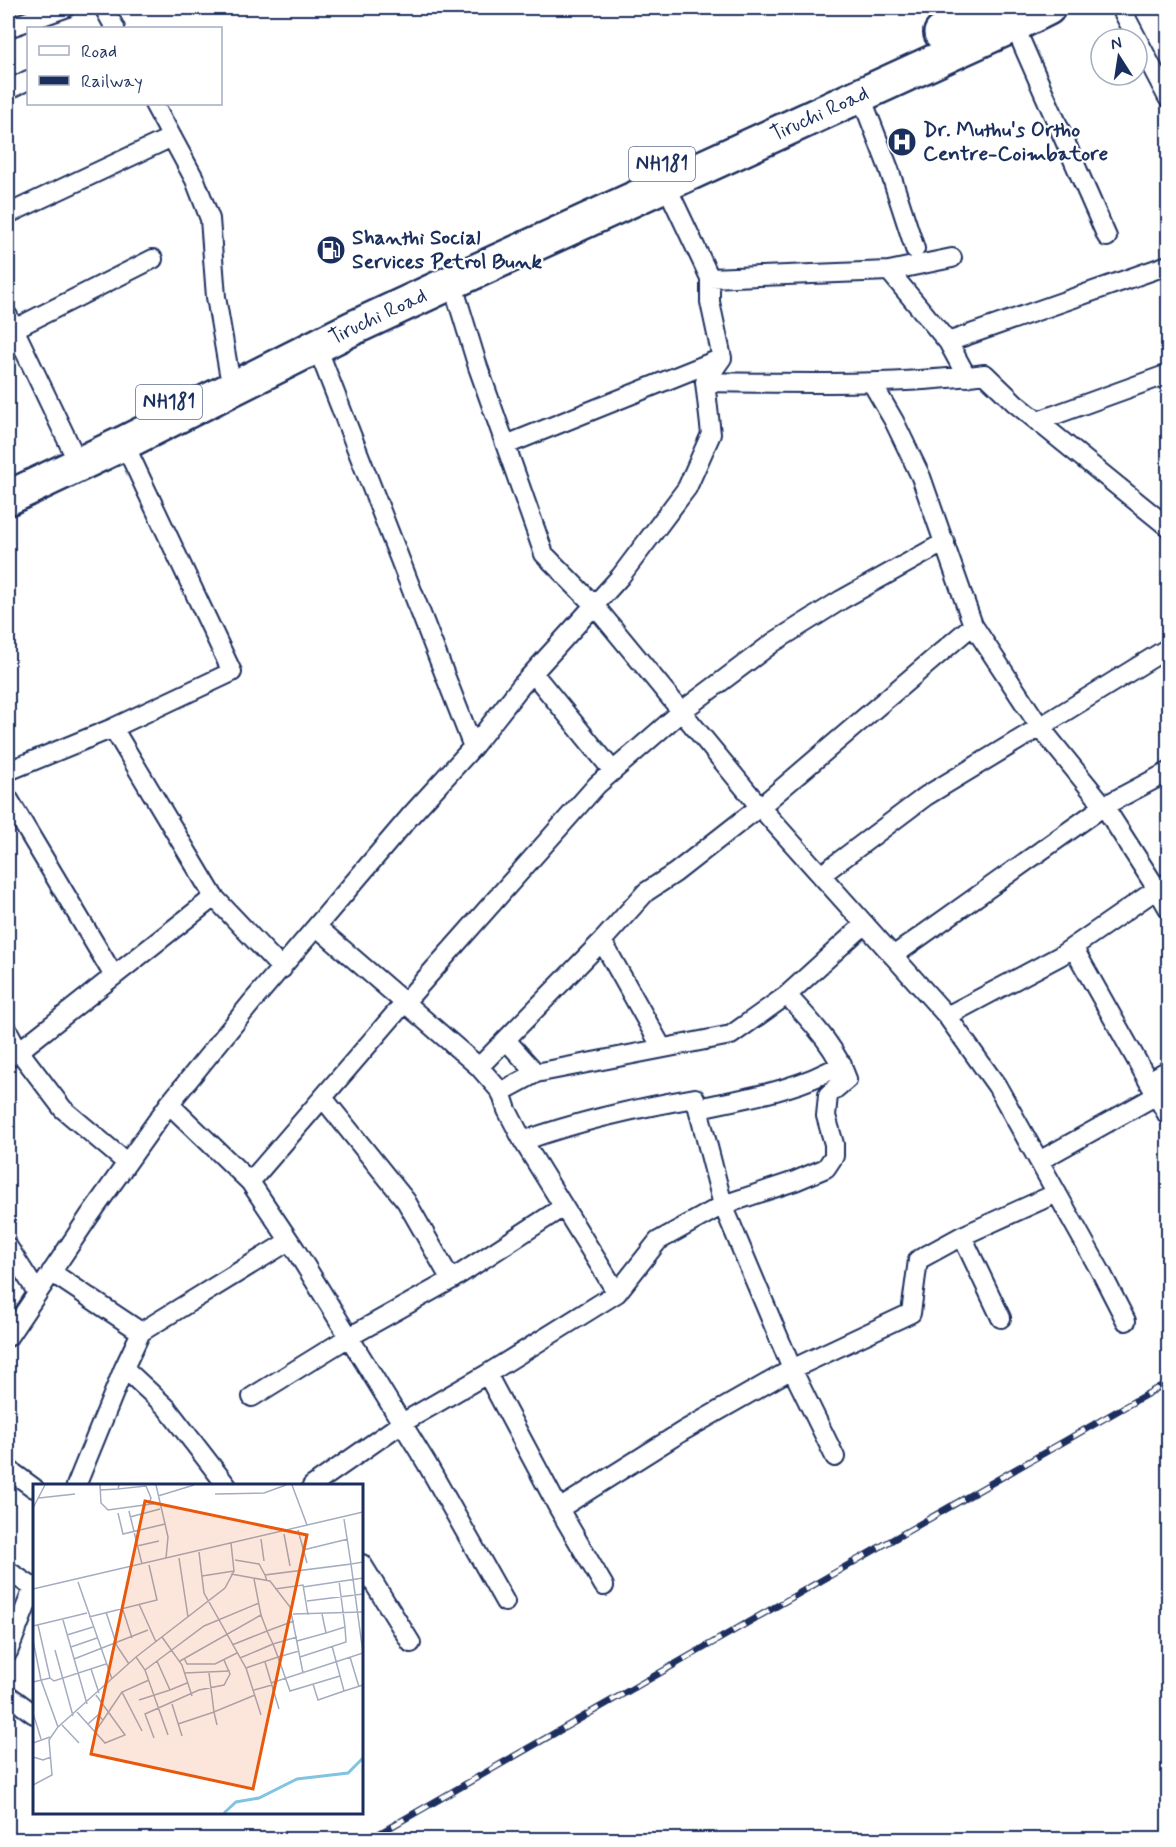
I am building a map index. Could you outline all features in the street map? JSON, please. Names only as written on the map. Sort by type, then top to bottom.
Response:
[{"type":"highway","name":"Tiruchi Road","points":[[8,498],[452,282],[661,176],[1005,16],[1048,8]]},
{"type":"highway","name":"Tiruchi Road","points":[[8,479],[229,373],[328,321],[661,176],[860,94],[1005,16]]},
{"type":"street","points":[[8,28],[33,13],[65,8]]},
{"type":"street","points":[[104,8],[114,27]]},
{"type":"street","points":[[1121,8],[1168,98]]},
{"type":"street","points":[[1005,16],[1107,237]]},
{"type":"street","points":[[8,90],[27,80]]},
{"type":"street","points":[[860,94],[889,169],[915,249]]},
{"type":"street","points":[[155,105],[195,180],[210,219],[216,297],[229,373]]},
{"type":"street","points":[[8,214],[172,137]]},
{"type":"street","points":[[8,1336],[169,1104],[252,1002],[412,814],[473,747],[533,673],[620,577],[687,488],[711,434],[705,382],[722,358],[710,302],[710,278],[661,176]]},
{"type":"street","points":[[710,278],[889,271],[952,258]]},
{"type":"street","points":[[71,448],[11,323],[153,259]]},
{"type":"street","points":[[948,342],[1168,265]]},
{"type":"street","points":[[889,271],[948,342],[967,377]]},
{"type":"street","points":[[452,282],[478,367],[544,555],[594,605],[760,807],[947,1016],[997,1086],[1126,1321]]},
{"type":"street","points":[[317,347],[473,747]]},
{"type":"street","points":[[506,445],[722,358]]},
{"type":"street","points":[[705,382],[872,383],[985,374],[1038,421],[1168,527]]},
{"type":"street","points":[[1038,421],[1168,374]]},
{"type":"street","points":[[872,383],[921,477],[973,625],[1040,727],[1104,806],[1163,886],[1168,908]]},
{"type":"street","points":[[8,771],[112,728],[232,672],[124,443]]},
{"type":"street","points":[[250,1182],[597,785],[682,711],[774,642],[841,600],[945,542]]},
{"type":"street","points":[[478,1067],[602,941],[646,892],[675,873],[760,807],[973,625]]},
{"type":"street","points":[[821,875],[926,796],[1168,648]]},
{"type":"street","points":[[533,673],[614,771]]},
{"type":"street","points":[[112,728],[214,897],[282,969]]},
{"type":"street","points":[[893,956],[1104,806],[1168,772]]},
{"type":"street","points":[[8,798],[114,976]]},
{"type":"street","points":[[947,1016],[1060,956],[1163,886]]},
{"type":"street","points":[[13,1055],[214,897]]},
{"type":"street","points":[[501,1092],[536,1073],[731,1035],[787,994],[865,924]]},
{"type":"street","points":[[317,927],[478,1067],[501,1092],[522,1141],[617,1293]]},
{"type":"street","points":[[602,941],[662,1048]]},
{"type":"street","points":[[1073,947],[1168,1116]]},
{"type":"street","points":[[313,1484],[402,1423],[487,1374],[617,1293],[658,1241],[723,1205],[795,1181],[826,1167],[834,1156],[834,1144],[826,1116],[828,1095],[847,1079],[827,1039],[787,994]]},
{"type":"street","points":[[8,1031],[13,1055],[63,1109],[127,1163]]},
{"type":"street","points":[[506,1040],[536,1073]]},
{"type":"street","points":[[698,1108],[756,1096],[821,1077],[842,1065]]},
{"type":"street","points":[[1039,1161],[1153,1088],[1168,1070]]},
{"type":"street","points":[[323,1098],[406,1201],[451,1280]]},
{"type":"street","points":[[522,1141],[571,1124],[636,1108],[695,1098],[723,1205],[792,1369],[835,1457]]},
{"type":"street","points":[[169,1104],[250,1182],[402,1423],[505,1602]]},
{"type":"street","points":[[559,1509],[683,1431],[792,1369],[910,1313],[918,1260],[962,1236],[1057,1193]]},
{"type":"street","points":[[252,1397],[349,1337],[451,1280],[563,1207]]},
{"type":"street","points":[[962,1236],[1001,1318]]},
{"type":"street","points":[[76,1484],[141,1332],[289,1241]]},
{"type":"street","points":[[8,1247],[37,1292]]},
{"type":"street","points":[[51,1272],[141,1332]]},
{"type":"street","points":[[124,1368],[166,1407],[226,1484]]},
{"type":"street","points":[[487,1374],[559,1509],[604,1586]]},
{"type":"street","points":[[8,1469],[33,1487]]},
{"type":"street","points":[[363,1566],[411,1643]]},
{"type":"street","points":[[8,1571],[33,1586]]},
{"type":"street","points":[[8,1652],[33,1590]]},
{"type":"street","points":[[8,1695],[33,1713]]},
{"type":"railway","points":[[368,1840],[1168,1382]]},
{"type":"place","name":"Dr. Muthu's Ortho Centre-Coimbatore","points":[[902,142]]},
{"type":"place","name":"Shanthi Social Services Petrol Bunk","points":[[331,250]]}]
